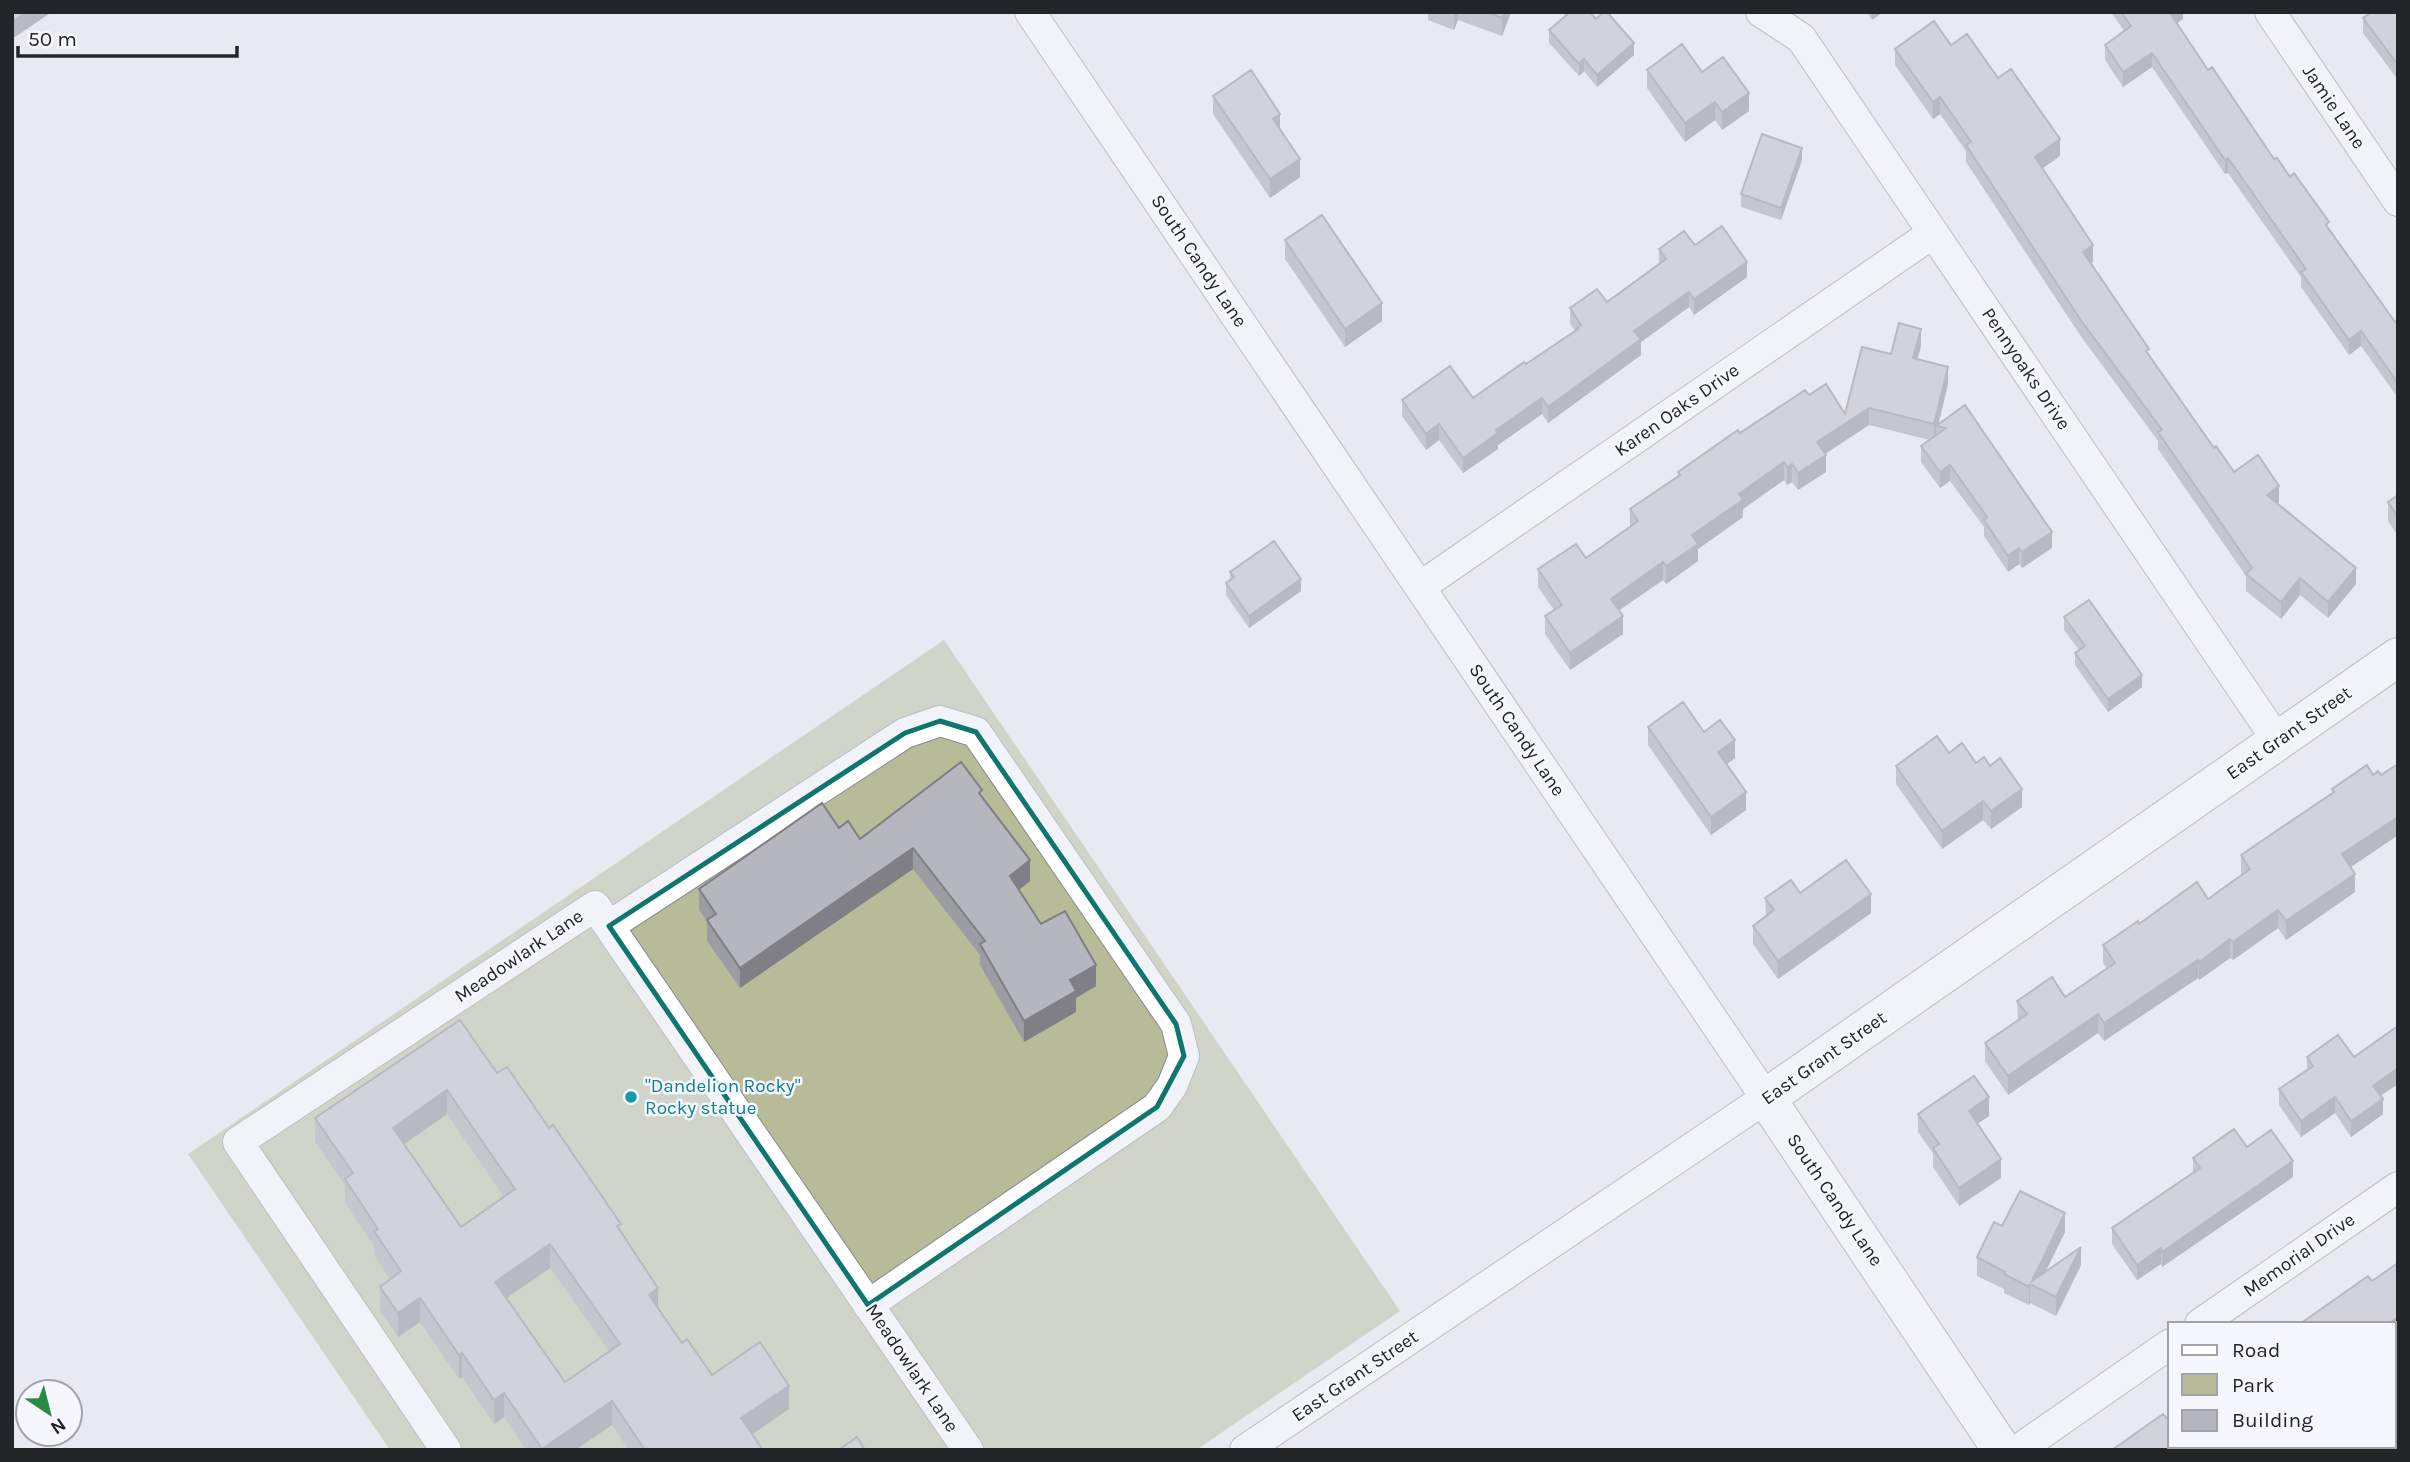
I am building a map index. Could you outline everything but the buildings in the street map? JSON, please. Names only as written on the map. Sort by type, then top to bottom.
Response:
[{"type":"main road","name":"East Grant Street","points":[[1766,1098],[2398,657]]},
{"type":"main road","name":"South Candy Lane","points":[[1766,1098],[2002,1450]]},
{"type":"street","name":"South Candy Lane","points":[[1030,12],[1766,1098]]},
{"type":"street","name":"Pennyoaks Drive","points":[[1761,12],[1801,38],[2277,740]]},
{"type":"street","name":"Jamie Lane","points":[[2270,12],[2398,201]]},
{"type":"street","name":"Karen Oaks Drive","points":[[1420,587],[1933,233]]},
{"type":"street","points":[[609,926],[905,733],[940,721],[976,732],[1176,1024],[1184,1056],[1172,1086],[1157,1107],[869,1304]]},
{"type":"street","name":"Meadowlark Lane","points":[[446,1450],[238,1142],[595,906],[968,1450]]},
{"type":"street","name":"East Grant Street","points":[[1244,1450],[1766,1098]]},
{"type":"street","name":"Memorial Drive","points":[[2203,1322],[2398,1187]]},
{"type":"street","points":[[2018,1450],[2168,1345]]},
{"type":"highlighted area","points":[[940,721],[976,732],[1176,1024],[1184,1056],[1157,1107],[868,1305],[609,926],[905,733]]},
{"type":"green space","points":[[944,640],[1400,1311],[1196,1450],[390,1450],[188,1154]]},
{"type":"place","name":"\"Dandelion Rocky\" Rocky statue","points":[[631,1097]]}]
